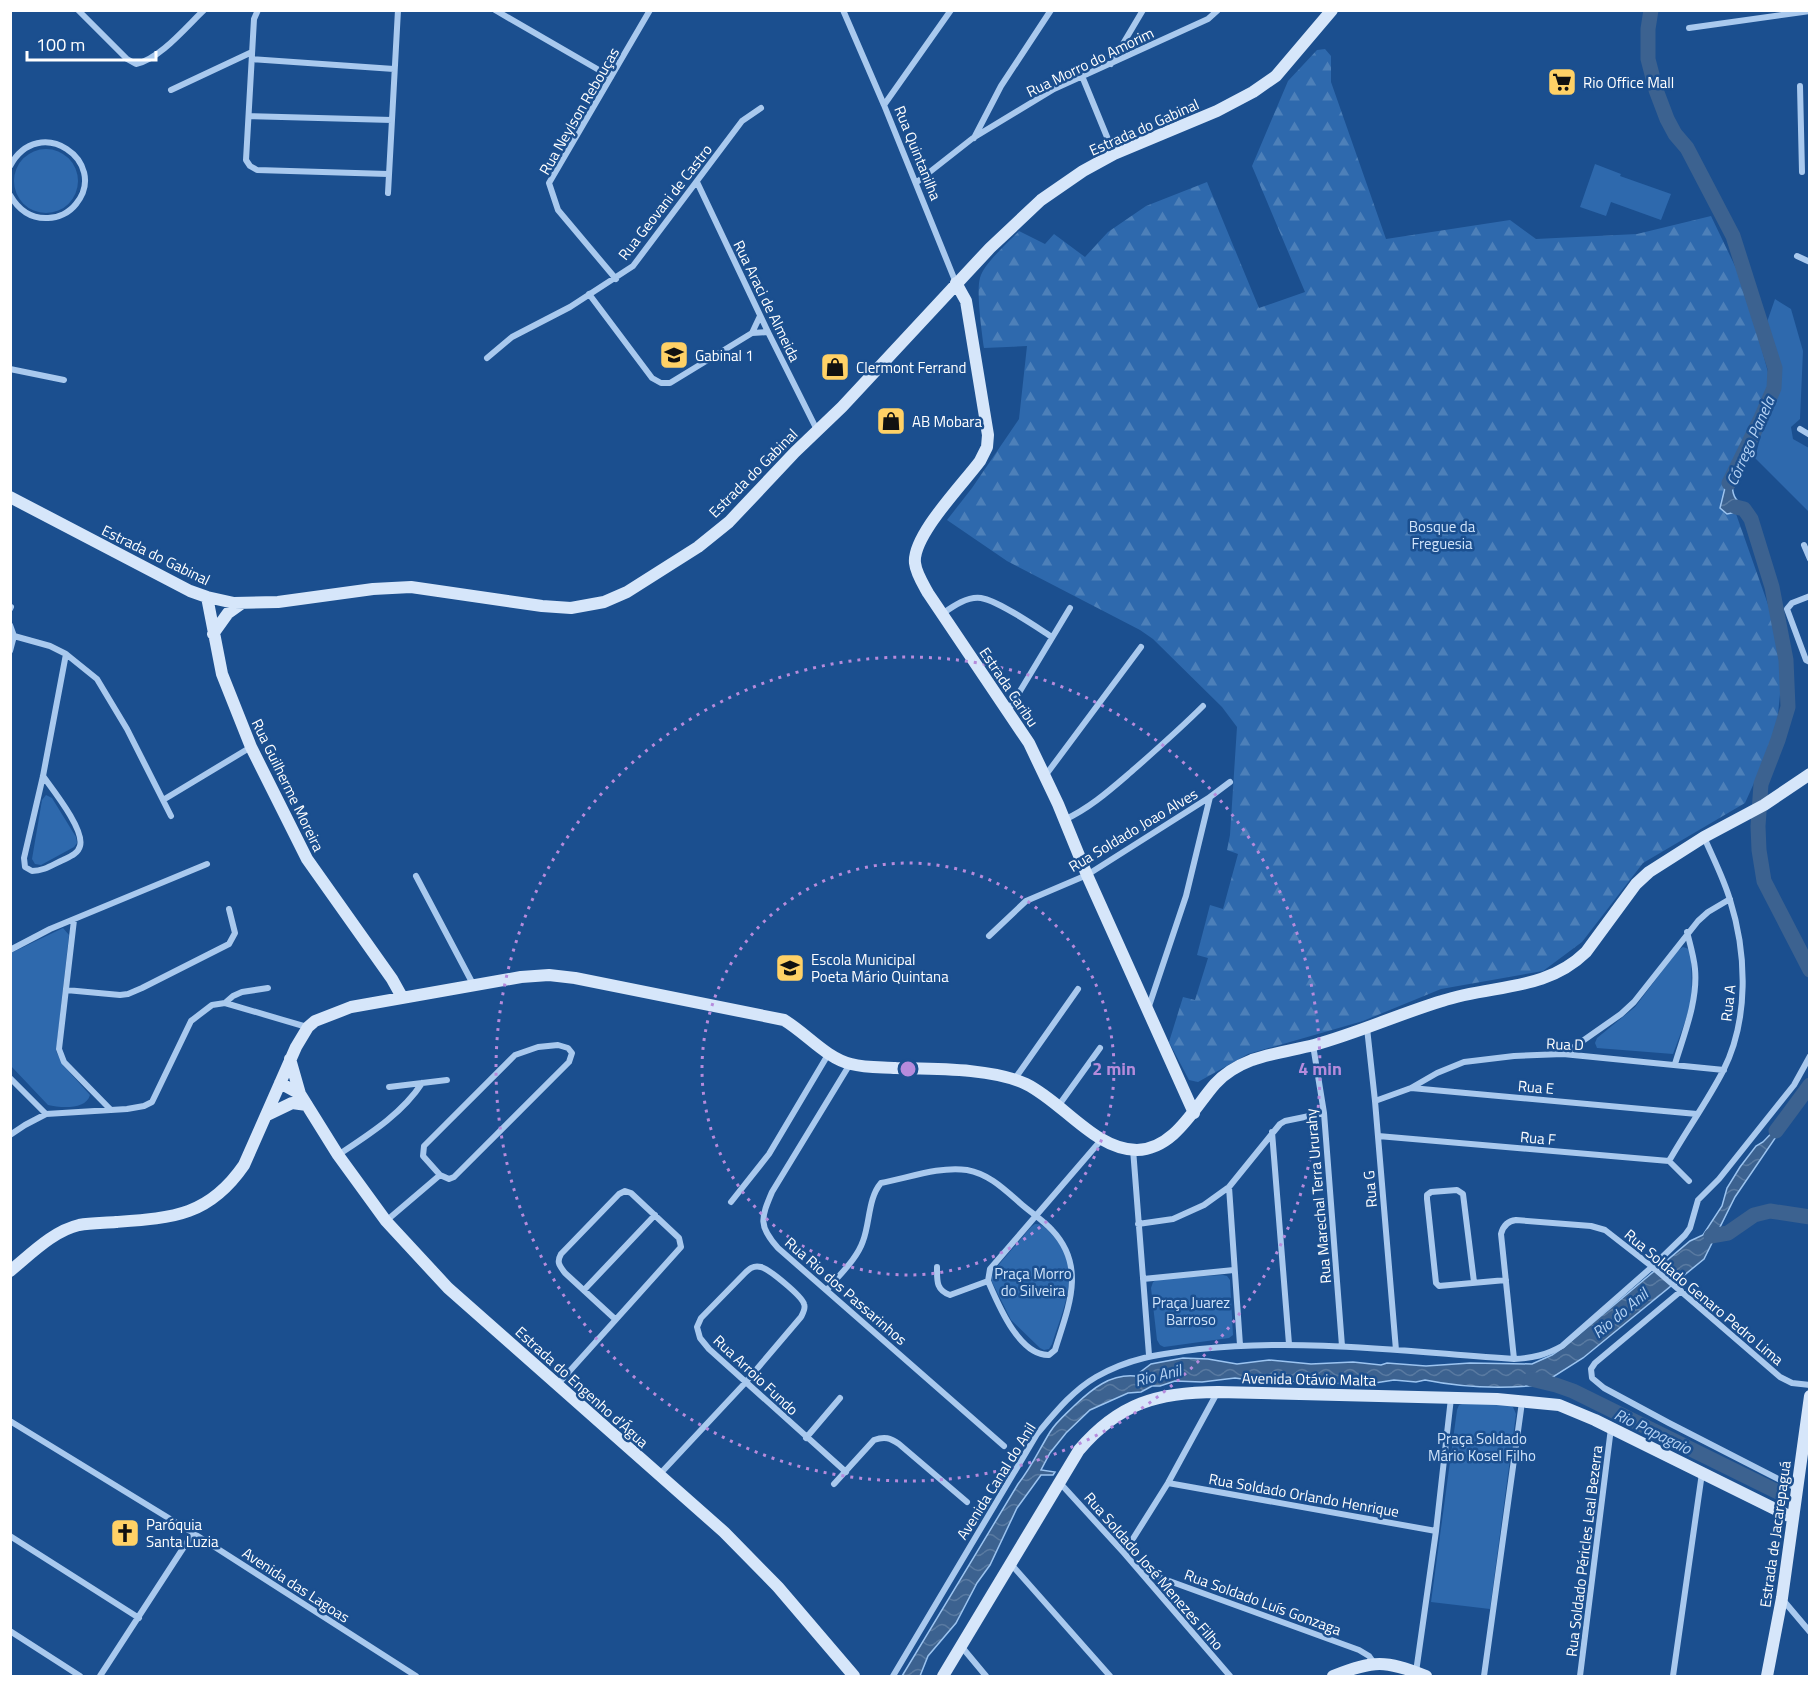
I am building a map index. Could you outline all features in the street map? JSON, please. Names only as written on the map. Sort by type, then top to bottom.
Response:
[{"type":"main road","name":"Estrada do Gabinal","points":[[10,497],[190,591],[234,603],[278,602],[372,589],[411,588],[542,606],[571,608],[604,602],[627,592],[663,571],[722,528],[842,407],[990,248],[1041,200],[1083,171],[1114,154],[1217,111],[1253,92],[1275,76],[1332,10]]},
{"type":"main road","name":"Estrada Caribu","points":[[956,283],[966,301],[988,435],[987,447],[980,461],[922,536],[915,562],[919,576],[1029,743],[1046,776],[1087,875],[1194,1113]]},
{"type":"main road","name":"Rua Guilherme Moreira","points":[[207,597],[222,674],[250,747],[307,859],[392,979],[402,998]]},
{"type":"main road","points":[[213,634],[228,613],[242,603]]},
{"type":"main road","points":[[10,1271],[47,1241],[79,1225],[166,1218],[185,1213],[204,1204],[232,1182],[244,1165],[296,1047],[315,1021],[351,1007],[540,975],[575,978],[784,1020],[829,1053],[850,1064],[866,1067],[954,1070],[999,1076],[1024,1083],[1044,1094],[1113,1146],[1140,1150],[1154,1146],[1175,1131],[1194,1113],[1215,1084],[1236,1068],[1267,1055],[1313,1045],[1442,1001],[1534,982],[1558,972],[1576,961],[1592,944],[1636,884],[1670,857],[1750,813],[1809,774]]},
{"type":"main road","points":[[291,1059],[300,1094]]},
{"type":"main road","name":"Estrada do Engenho d'Água","points":[[280,1083],[300,1094],[338,1155],[386,1221],[448,1288],[732,1540],[778,1587],[854,1677]]},
{"type":"main road","points":[[267,1115],[292,1103],[307,1105]]},
{"type":"main road","name":"Avenida Otávio Malta","points":[[943,1677],[1079,1450],[1092,1435],[1122,1413],[1164,1396],[1184,1392],[1451,1398],[1559,1405],[1577,1411],[1793,1518]]},
{"type":"main road","name":"Estrada de Jacarepaguá","points":[[1767,1677],[1782,1598],[1796,1488],[1809,1413],[1809,1396]]},
{"type":"main road","points":[[1333,1677],[1356,1667],[1374,1663],[1395,1665],[1421,1674]]},
{"type":"street","points":[[78,10],[127,59],[136,64],[150,59],[204,10]]},
{"type":"street","points":[[258,10],[254,20],[246,160],[250,166],[257,170],[388,174]]},
{"type":"street","points":[[388,193],[398,10]]},
{"type":"street","points":[[495,10],[612,77]]},
{"type":"street","name":"Rua Neylson Rebouças","points":[[616,279],[558,210],[549,183],[650,10]]},
{"type":"street","points":[[843,10],[884,105]]},
{"type":"street","name":"Rua Quintanilha","points":[[951,10],[884,105],[956,283]]},
{"type":"street","points":[[973,138],[1001,86],[1051,10]]},
{"type":"street","points":[[1111,64],[1143,10]]},
{"type":"street","name":"Rua Morro do Amorim","points":[[917,182],[973,138],[1054,89],[1208,19],[1218,10]]},
{"type":"street","points":[[1689,28],[1809,12]]},
{"type":"street","points":[[171,90],[252,56],[394,69]]},
{"type":"street","points":[[1082,76],[1114,154]]},
{"type":"street","points":[[1800,86],[1802,171]]},
{"type":"street","name":"Rua Geovani de Castro","points":[[487,358],[512,337],[570,307],[633,266],[742,121],[761,108]]},
{"type":"street","points":[[249,116],[392,120]]},
{"type":"street","points":[[1802,131],[1809,133]]},
{"type":"street","points":[[10,166],[20,152],[28,146],[47,142],[57,144],[74,154],[80,162],[84,178],[82,195],[78,202],[58,217],[29,215],[15,203],[10,195]]},
{"type":"street","name":"Rua Araci de Almeida","points":[[697,182],[817,430]]},
{"type":"street","points":[[1797,256],[1809,262]]},
{"type":"street","points":[[590,294],[651,378],[662,382],[670,383],[752,333],[768,332]]},
{"type":"street","points":[[752,333],[760,316]]},
{"type":"street","points":[[10,369],[63,380]]},
{"type":"street","points":[[1800,429],[1809,435]]},
{"type":"street","points":[[1804,545],[1809,559]]},
{"type":"street","points":[[1809,596],[1792,603],[1787,609],[1806,660],[1809,662]]},
{"type":"street","points":[[942,614],[967,600],[980,598],[992,602],[1052,636]]},
{"type":"street","points":[[1008,711],[1070,608]]},
{"type":"street","points":[[10,625],[14,636],[10,651]]},
{"type":"street","points":[[14,636],[50,646],[66,654],[97,680],[127,729],[171,816]]},
{"type":"street","points":[[1046,776],[1141,647]]},
{"type":"street","points":[[43,776],[64,806],[81,839],[76,853],[46,869],[32,871],[25,867],[24,858],[43,776],[66,654]]},
{"type":"street","points":[[1064,820],[1087,809],[1168,741],[1203,706]]},
{"type":"street","points":[[163,800],[250,747]]},
{"type":"street","name":"Rua Soldado Joao Alves","points":[[989,936],[1026,901],[1087,875],[1230,782]]},
{"type":"street","points":[[1148,1011],[1186,896],[1210,797]]},
{"type":"street","name":"Rua A","points":[[1669,1161],[1724,1070],[1733,1045],[1743,995],[1738,931],[1730,899],[1704,837]]},
{"type":"street","points":[[10,950],[50,929],[207,864]]},
{"type":"street","points":[[416,876],[474,986]]},
{"type":"street","points":[[1563,1054],[1621,1014],[1634,1002],[1687,933],[1708,912],[1730,899]]},
{"type":"street","points":[[66,990],[128,994],[142,988],[229,944],[235,933],[229,909]]},
{"type":"street","points":[[74,921],[59,1049],[64,1062],[110,1109]]},
{"type":"street","points":[[1675,1064],[1695,988],[1695,969],[1687,933]]},
{"type":"street","points":[[10,1135],[46,1114],[144,1106],[152,1102],[191,1021],[212,1005],[225,1002],[242,992],[268,988]]},
{"type":"street","points":[[1014,1081],[1078,989]]},
{"type":"street","points":[[225,1002],[308,1028]]},
{"type":"street","name":"Rua G","points":[[1367,1027],[1396,1350]]},
{"type":"street","points":[[558,1045],[568,1048],[572,1057],[554,1079],[454,1176],[449,1179],[440,1175],[423,1155],[424,1146],[515,1055],[538,1047],[558,1045]]},
{"type":"street","name":"Rua Marechal Terra Ururahy","points":[[1313,1045],[1324,1113],[1342,1346]]},
{"type":"street","points":[[1059,1106],[1100,1048]]},
{"type":"street","points":[[731,1202],[761,1165],[829,1053]]},
{"type":"street","name":"Rua D","points":[[1411,1088],[1437,1073],[1464,1062],[1514,1056],[1563,1054],[1724,1070]]},
{"type":"street","points":[[1654,1268],[1688,1232],[1698,1200],[1715,1183],[1794,1085],[1809,1056]]},
{"type":"street","name":"Rua Rio dos Passarinhos","points":[[850,1064],[772,1192],[763,1214],[763,1227],[766,1235],[1004,1446]]},
{"type":"street","points":[[10,1078],[46,1114]]},
{"type":"street","points":[[389,1087],[447,1080]]},
{"type":"street","points":[[338,1155],[382,1125],[422,1083]]},
{"type":"street","name":"Rua E","points":[[1375,1101],[1411,1088],[1697,1114]]},
{"type":"street","points":[[1138,1224],[1173,1219],[1189,1213],[1229,1187],[1272,1132],[1286,1121],[1324,1113]]},
{"type":"street","points":[[1272,1132],[1289,1344]]},
{"type":"street","name":"Rua F","points":[[1378,1136],[1669,1161]]},
{"type":"street","points":[[827,1290],[856,1254],[863,1241],[874,1197],[881,1183],[950,1169],[968,1170],[994,1180],[1036,1217],[1051,1229],[1063,1244],[1070,1260],[1073,1278],[1068,1309],[1055,1350],[1049,1355],[1036,1353],[1005,1320],[988,1281],[990,1269],[1036,1217],[1102,1139]]},
{"type":"street","points":[[1133,1149],[1149,1355]]},
{"type":"street","points":[[1669,1161],[1689,1181]]},
{"type":"street","points":[[386,1221],[440,1175]]},
{"type":"street","points":[[1229,1187],[1240,1345]]},
{"type":"street","points":[[1474,1282],[1463,1194],[1457,1190],[1431,1192],[1427,1195],[1427,1200],[1436,1283],[1439,1286],[1506,1280]]},
{"type":"street","points":[[558,1384],[681,1247],[679,1238],[631,1193],[625,1191],[619,1194],[561,1254],[558,1260],[559,1266],[615,1319]]},
{"type":"street","points":[[584,1290],[655,1215]]},
{"type":"street","name":"Rua Soldado Genaro Pedro Lima","points":[[1514,1359],[1501,1234],[1507,1223],[1516,1220],[1599,1227],[1610,1233],[1780,1377],[1792,1383],[1809,1385]]},
{"type":"street","name":"Rua Arroio Fundo","points":[[745,1383],[801,1317],[805,1304],[768,1270],[759,1266],[744,1274],[700,1318],[697,1327],[700,1338],[745,1383],[846,1472]]},
{"type":"street","points":[[937,1267],[938,1286],[950,1295],[988,1281]]},
{"type":"street","name":"Avenida Canal do Anil","points":[[893,1677],[1037,1434],[1066,1401],[1095,1378],[1149,1355],[1240,1345],[1342,1346],[1514,1359],[1540,1356],[1562,1346],[1654,1268]]},
{"type":"street","points":[[1143,1279],[1234,1270]]},
{"type":"street","points":[[1681,1291],[1595,1363],[1590,1375],[1604,1388],[1796,1488]]},
{"type":"street","points":[[658,1475],[745,1383]]},
{"type":"street","points":[[1124,1553],[1168,1483],[1218,1392]]},
{"type":"street","points":[[806,1438],[840,1398]]},
{"type":"street","points":[[1421,1674],[1451,1398]]},
{"type":"street","points":[[1484,1677],[1522,1401]]},
{"type":"street","name":"Avenida das Lagoas","points":[[10,1421],[193,1533],[416,1677]]},
{"type":"street","name":"Rua Soldado Péricles Leal Bezerra","points":[[1580,1677],[1611,1428]]},
{"type":"street","points":[[834,1484],[874,1440],[882,1437],[890,1438],[967,1502]]},
{"type":"street","points":[[1673,1677],[1702,1473]]},
{"type":"street","name":"Rua Soldado José Menezes Filho","points":[[1059,1482],[1139,1570],[1230,1677]]},
{"type":"street","name":"Rua Soldado Orlando Henrique","points":[[1168,1483],[1436,1531]]},
{"type":"street","points":[[100,1677],[193,1533]]},
{"type":"street","points":[[10,1536],[139,1618]]},
{"type":"street","points":[[1011,1563],[1110,1677]]},
{"type":"street","name":"Rua Soldado Luís Gonzaga","points":[[1139,1570],[1359,1650],[1369,1656],[1374,1663]]},
{"type":"street","points":[[1782,1598],[1809,1632]]},
{"type":"street","points":[[10,1631],[80,1677]]},
{"type":"street","points":[[961,1646],[986,1677]]},
{"type":"green space","name":"Bosque da Freguesia","points":[[1325,49],[1331,56],[1331,82],[1386,239],[1510,220],[1536,239],[1637,234],[1711,216],[1745,287],[1769,376],[1766,403],[1730,467],[1720,503],[1735,511],[1771,613],[1782,674],[1776,734],[1745,803],[1643,863],[1582,942],[1543,971],[1441,989],[1363,1021],[1248,1054],[1198,1082],[1189,1080],[1169,1042],[1183,997],[1195,1000],[1208,958],[1197,955],[1210,905],[1223,909],[1238,854],[1227,850],[1237,727],[1222,707],[1153,639],[1140,630],[1007,561],[947,520],[1019,419],[1027,346],[984,348],[979,284],[986,266],[1019,231],[1045,244],[1054,234],[1085,257],[1108,232],[1146,206],[1207,182],[1259,308],[1305,292],[1252,166],[1288,81],[1317,50]]},
{"type":"green space","points":[[46,149],[64,155],[72,163],[78,181],[72,199],[64,207],[46,213],[28,207],[20,199],[14,181],[20,163],[28,155]]},
{"type":"green space","points":[[1595,164],[1621,174],[1620,176],[1671,194],[1661,220],[1611,202],[1606,216],[1580,207]]},
{"type":"green space","points":[[1775,299],[1791,309],[1803,351],[1800,419],[1791,427],[1793,439],[1809,448],[1809,512],[1755,458],[1767,411],[1772,359],[1767,322]]},
{"type":"green space","points":[[46,795],[52,798],[76,837],[77,843],[74,847],[41,865],[35,864],[32,859],[42,800]]},
{"type":"green space","points":[[63,928],[69,935],[56,1051],[63,1065],[90,1095],[88,1100],[78,1106],[59,1107],[48,1105],[11,1066],[11,953]]},
{"type":"green space","points":[[1683,947],[1691,952],[1692,998],[1673,1054],[1597,1048],[1595,1043],[1597,1038],[1635,1007],[1678,950]]},
{"type":"green space","name":"Praça Morro do Silveira","points":[[1035,1224],[1046,1228],[1063,1249],[1069,1276],[1065,1303],[1052,1344],[1049,1349],[1044,1350],[1011,1320],[992,1282],[995,1269]]},
{"type":"green space","name":"Praça Juarez Barroso","points":[[1223,1275],[1230,1280],[1233,1335],[1229,1338],[1164,1347],[1160,1345],[1157,1340],[1151,1288],[1153,1282],[1158,1279]]},
{"type":"green space","name":"Praça Soldado Mário Kosel Filho","points":[[1465,1403],[1508,1404],[1513,1407],[1516,1414],[1490,1609],[1431,1602],[1457,1410],[1459,1405]]},
{"type":"water","points":[[1737,464],[1733,482],[1734,495],[1749,512],[1751,519],[1742,511],[1727,514],[1720,508],[1730,467]]},
{"type":"water","points":[[1787,1117],[1735,1197],[1704,1259],[1583,1358],[1548,1380],[1549,1384],[1487,1387],[1425,1380],[1416,1382],[1394,1380],[1362,1385],[1235,1378],[1202,1382],[1175,1381],[1152,1386],[1141,1392],[1128,1393],[1090,1410],[1066,1433],[1050,1453],[1041,1470],[1055,1472],[1053,1475],[1041,1475],[1017,1508],[990,1565],[977,1583],[956,1623],[928,1656],[920,1676],[902,1676],[1052,1428],[1095,1388],[1117,1377],[1135,1376],[1151,1364],[1183,1358],[1237,1364],[1269,1360],[1311,1364],[1353,1362],[1426,1366],[1470,1363],[1532,1364],[1564,1347],[1690,1241],[1703,1235],[1722,1206],[1727,1188],[1740,1167],[1756,1146],[1763,1142]]},
{"type":"waterway","name":"Córrego Panela","points":[[1651,10],[1648,29],[1648,59],[1656,90],[1667,119],[1675,134],[1687,148],[1733,236],[1775,368],[1774,388],[1729,483]]},
{"type":"waterway","name":"Córrego Panela","points":[[1736,507],[1744,509],[1751,519],[1772,587],[1786,660],[1788,707],[1761,784],[1759,850],[1764,881],[1810,970]]},
{"type":"waterway","name":"Córrego Panela","points":[[1776,1131],[1810,1085]]},
{"type":"waterway","points":[[1711,1236],[1728,1233],[1754,1215],[1770,1211],[1810,1217]]},
{"type":"waterway","name":"Rio Papagaio","points":[[1531,1379],[1573,1391],[1780,1493]]},
{"type":"place","name":"Rio Office Mall","points":[[1562,82]]},
{"type":"place","name":"Gabinal 1","points":[[674,355]]},
{"type":"place","name":"Clermont Ferrand","points":[[835,367]]},
{"type":"place","name":"AB Mobara","points":[[891,421]]},
{"type":"place","name":"Escola Municipal Poeta Mário Quintana","points":[[790,968]]},
{"type":"place","name":"Paróquia Santa Luzia","points":[[125,1533]]},
{"type":"water label","name":"Rio do Anil","points":[[1620,1313]]},
{"type":"water label","name":"Rio Anil","points":[[1158,1375]]}]
